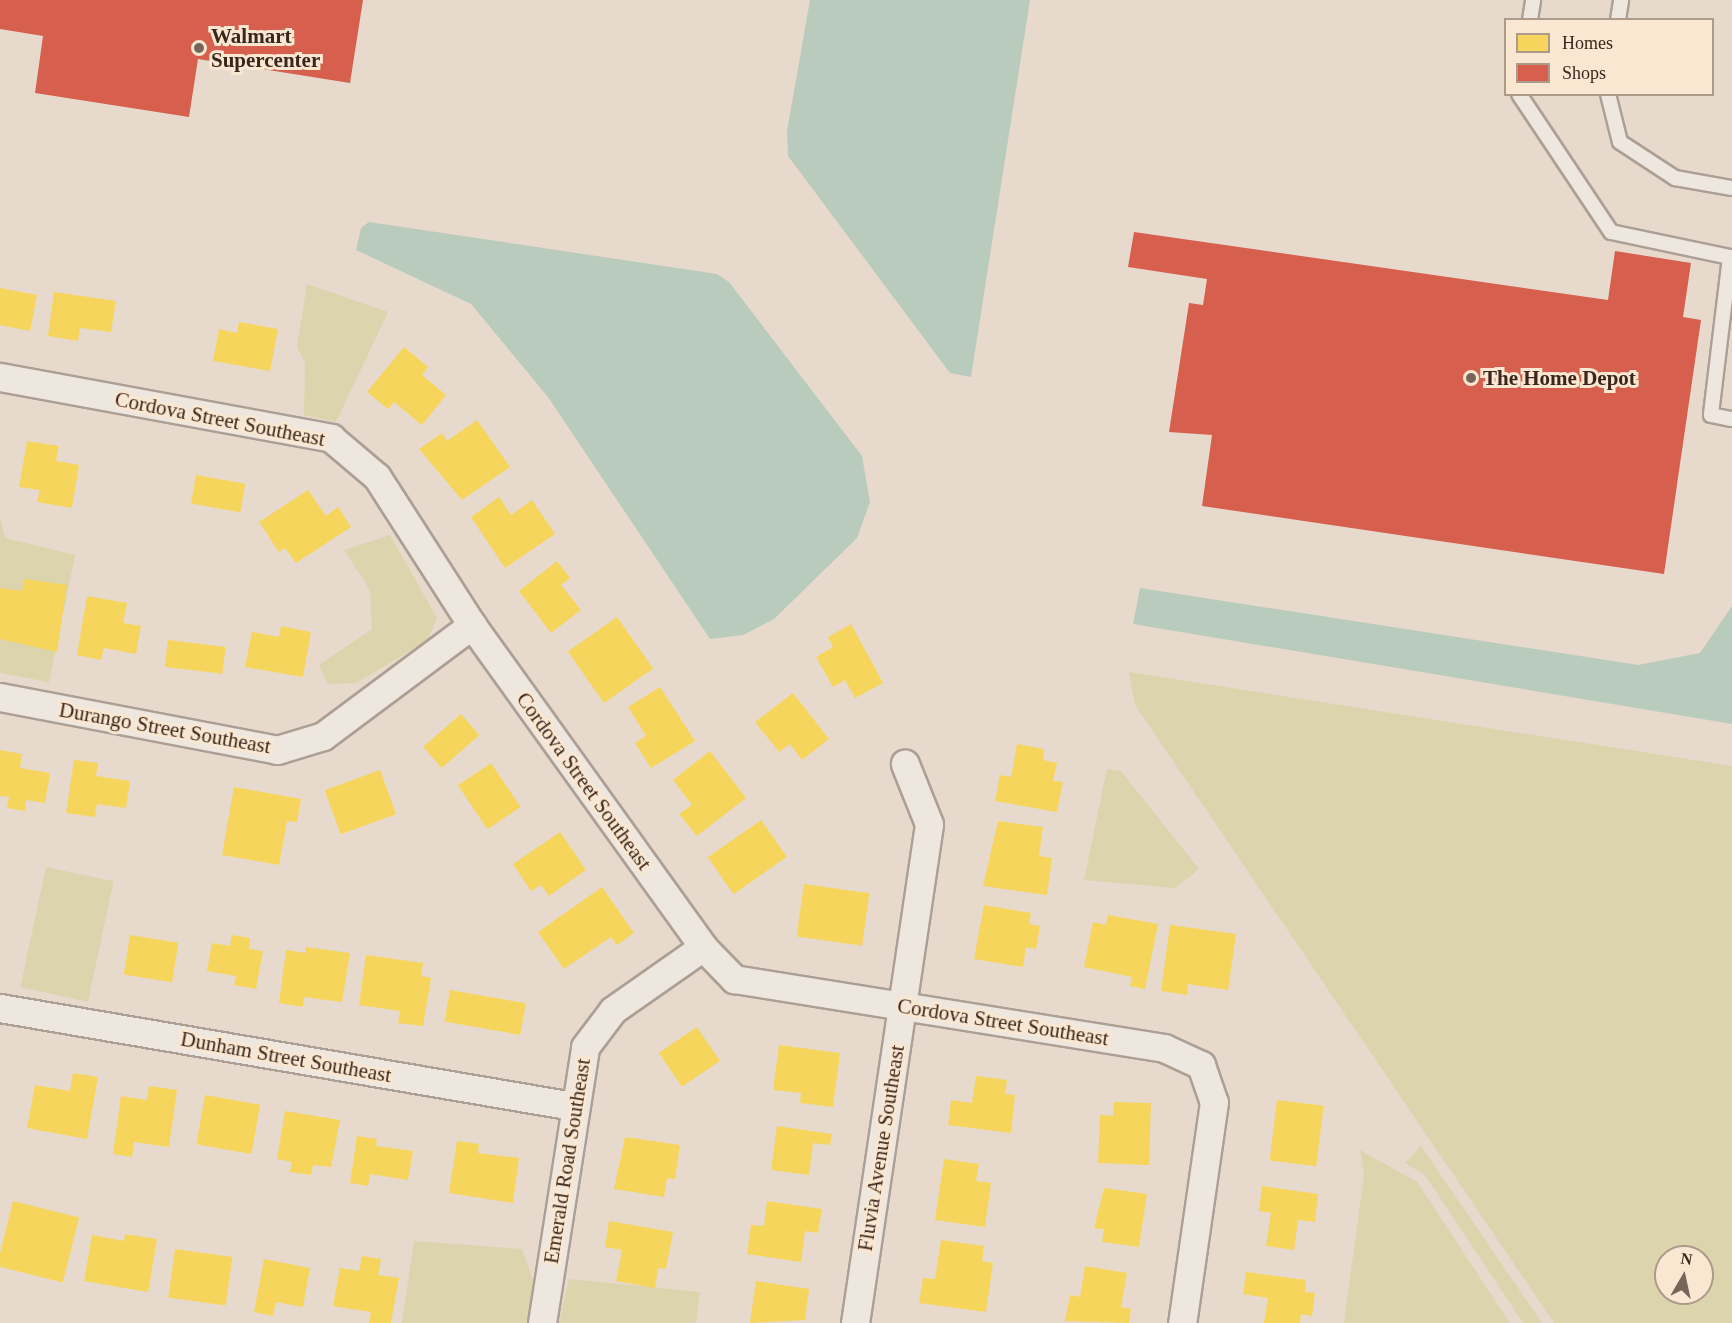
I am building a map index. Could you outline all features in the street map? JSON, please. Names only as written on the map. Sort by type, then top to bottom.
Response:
[{"type":"street","name":"Cordova Street Southeast","points":[[0,377],[331,438],[377,477],[472,625],[703,947],[734,979],[1164,1048],[1201,1065],[1214,1102],[1182,1323]]},
{"type":"street","name":"Durango Street Southeast","points":[[0,697],[277,750],[323,736],[472,625]]},
{"type":"street","name":"Fluvia Avenue Southeast","points":[[855,1323],[929,824],[905,764]]},
{"type":"street","name":"Emerald Road Southeast","points":[[542,1323],[573,1106],[585,1047],[613,1010],[703,947]]},
{"type":"street","name":"Dunham Street Southeast","points":[[0,1008],[573,1106]]},
{"type":"lane","points":[[1618,18],[1621,0]]},
{"type":"lane","points":[[1528,1],[1530,18]]},
{"type":"lane","points":[[1520,96],[1611,232],[1730,257],[1711,416],[1732,418]]},
{"type":"lane","points":[[1608,96],[1620,142],[1675,178],[1732,188]]},
{"type":"shaded area","points":[[810,0],[1030,0],[971,377],[950,373],[788,156],[787,131]]},
{"type":"shaded area","points":[[369,222],[717,274],[729,282],[862,456],[870,502],[857,538],[774,619],[743,635],[710,639],[548,397],[471,304],[356,250],[361,228]]},
{"type":"shaded area","points":[[307,284],[388,312],[336,422],[304,415],[305,363],[297,347]]},
{"type":"shaded area","points":[[0,517],[5,538],[75,555],[49,682],[0,673]]},
{"type":"shaded area","points":[[390,535],[437,618],[427,641],[356,683],[328,684],[319,665],[372,629],[370,590],[344,550]]},
{"type":"shaded area","points":[[1140,588],[1638,665],[1700,653],[1732,606],[1732,724],[1133,624]]},
{"type":"shaded area","points":[[1129,672],[1732,766],[1732,1323],[1554,1323],[1135,705]]},
{"type":"shaded area","points":[[1107,769],[1121,771],[1199,869],[1175,888],[1084,880]]},
{"type":"shaded area","points":[[46,867],[113,881],[88,1002],[20,987]]},
{"type":"shaded area","points":[[1421,1146],[1542,1323],[1523,1323],[1425,1175],[1405,1163]]},
{"type":"shaded area","points":[[1360,1150],[1417,1182],[1510,1323],[1344,1323],[1364,1175]]},
{"type":"shaded area","points":[[414,1241],[522,1249],[534,1283],[529,1323],[402,1323]]},
{"type":"shaded area","points":[[569,1279],[700,1292],[696,1323],[559,1323]]},
{"type":"building: Homes","points":[[0,288],[37,295],[30,331],[0,325]]},
{"type":"building: Homes","points":[[54,292],[116,301],[111,332],[80,328],[78,341],[48,336]]},
{"type":"building: Homes","points":[[239,322],[278,329],[270,371],[213,361],[219,329],[237,333]]},
{"type":"building: Homes","points":[[404,347],[428,367],[422,375],[446,395],[422,425],[394,402],[388,409],[367,392]]},
{"type":"building: Homes","points":[[477,420],[510,467],[462,500],[419,449],[442,433],[447,441]]},
{"type":"building: Homes","points":[[27,441],[59,446],[56,461],[79,465],[72,508],[37,502],[40,490],[19,487]]},
{"type":"building: Homes","points":[[196,475],[245,484],[240,512],[191,504]]},
{"type":"building: Homes","points":[[308,490],[326,516],[338,507],[351,527],[296,563],[285,548],[279,552],[259,522]]},
{"type":"building: Homes","points":[[499,497],[511,515],[532,500],[555,534],[505,568],[471,517]]},
{"type":"building: Homes","points":[[557,561],[570,578],[561,585],[581,610],[551,633],[519,591]]},
{"type":"building: Homes","points":[[24,579],[67,585],[57,652],[0,639],[0,588],[22,591]]},
{"type":"building: Homes","points":[[87,596],[127,603],[123,623],[141,626],[136,654],[104,648],[101,660],[77,655]]},
{"type":"building: Homes","points":[[617,617],[653,669],[604,703],[568,651]]},
{"type":"building: Homes","points":[[851,624],[883,683],[855,698],[845,680],[833,687],[816,657],[833,647],[828,637]]},
{"type":"building: Homes","points":[[281,626],[311,632],[303,677],[245,667],[252,632],[279,637]]},
{"type":"building: Homes","points":[[168,640],[226,647],[222,674],[165,667]]},
{"type":"building: Homes","points":[[660,687],[695,741],[651,768],[635,743],[646,736],[628,707]]},
{"type":"building: Homes","points":[[793,693],[829,739],[802,760],[790,744],[779,752],[755,722]]},
{"type":"building: Homes","points":[[461,714],[479,735],[442,768],[423,747]]},
{"type":"building: Homes","points":[[1017,744],[1044,749],[1043,760],[1057,763],[1053,781],[1063,782],[1057,812],[995,801],[1000,775],[1011,777]]},
{"type":"building: Homes","points":[[0,750],[22,754],[20,768],[50,773],[45,803],[26,800],[25,811],[7,808],[9,797],[0,796]]},
{"type":"building: Homes","points":[[710,751],[746,798],[697,836],[679,814],[692,805],[673,780]]},
{"type":"building: Homes","points":[[74,760],[98,763],[96,776],[130,781],[126,808],[97,804],[95,817],[66,813]]},
{"type":"building: Homes","points":[[491,763],[521,807],[487,829],[458,785]]},
{"type":"building: Homes","points":[[380,770],[396,814],[341,834],[325,790]]},
{"type":"building: Homes","points":[[234,787],[301,799],[297,822],[287,821],[279,865],[222,855]]},
{"type":"building: Homes","points":[[761,820],[787,857],[734,894],[708,857]]},
{"type":"building: Homes","points":[[998,821],[1043,827],[1039,856],[1052,858],[1047,895],[983,886]]},
{"type":"building: Homes","points":[[560,832],[586,870],[549,896],[541,885],[531,891],[513,864]]},
{"type":"building: Homes","points":[[804,884],[869,893],[862,946],[797,936]]},
{"type":"building: Homes","points":[[602,887],[634,933],[617,945],[611,937],[564,969],[538,932]]},
{"type":"building: Homes","points":[[984,905],[1031,913],[1029,924],[1040,926],[1036,949],[1026,947],[1023,967],[974,959]]},
{"type":"building: Homes","points":[[1108,915],[1158,924],[1145,989],[1130,986],[1132,977],[1084,967],[1093,922],[1106,925]]},
{"type":"building: Homes","points":[[1170,925],[1236,934],[1228,990],[1188,984],[1187,995],[1161,991]]},
{"type":"building: Homes","points":[[130,935],[178,943],[172,982],[124,975]]},
{"type":"building: Homes","points":[[232,935],[250,938],[249,949],[263,951],[256,989],[234,985],[236,976],[207,971],[212,943],[230,946]]},
{"type":"building: Homes","points":[[306,947],[350,953],[342,1002],[304,997],[303,1007],[279,1003],[286,950],[305,953]]},
{"type":"building: Homes","points":[[366,955],[423,963],[421,976],[431,978],[423,1026],[398,1023],[400,1011],[359,1005]]},
{"type":"building: Homes","points":[[450,990],[526,1003],[520,1035],[444,1022]]},
{"type":"building: Homes","points":[[697,1027],[720,1061],[682,1087],[659,1053]]},
{"type":"building: Homes","points":[[779,1045],[840,1053],[833,1107],[800,1103],[801,1093],[773,1090]]},
{"type":"building: Homes","points":[[73,1073],[98,1077],[87,1139],[27,1128],[35,1085],[70,1091]]},
{"type":"building: Homes","points":[[976,1076],[1007,1080],[1005,1094],[1015,1095],[1011,1133],[948,1125],[951,1100],[972,1103]]},
{"type":"building: Homes","points":[[149,1086],[177,1090],[169,1147],[134,1142],[132,1157],[113,1154],[121,1096],[147,1100]]},
{"type":"building: Homes","points":[[205,1095],[260,1105],[251,1154],[196,1144]]},
{"type":"building: Homes","points":[[1277,1100],[1324,1106],[1316,1166],[1270,1161]]},
{"type":"building: Homes","points":[[1114,1102],[1151,1103],[1149,1165],[1098,1163],[1100,1115],[1113,1116]]},
{"type":"building: Homes","points":[[285,1111],[340,1120],[331,1167],[313,1165],[311,1175],[290,1172],[292,1162],[277,1159]]},
{"type":"building: Homes","points":[[777,1126],[832,1134],[830,1145],[813,1143],[809,1175],[771,1170]]},
{"type":"building: Homes","points":[[357,1136],[377,1139],[376,1146],[413,1151],[408,1180],[370,1174],[368,1186],[350,1183]]},
{"type":"building: Homes","points":[[625,1137],[680,1145],[675,1179],[667,1178],[664,1197],[614,1189]]},
{"type":"building: Homes","points":[[457,1141],[479,1144],[478,1153],[519,1158],[513,1203],[449,1193]]},
{"type":"building: Homes","points":[[944,1159],[979,1164],[976,1181],[991,1183],[985,1227],[935,1220]]},
{"type":"building: Homes","points":[[1262,1186],[1318,1194],[1315,1222],[1298,1220],[1294,1250],[1266,1246],[1271,1213],[1259,1211]]},
{"type":"building: Homes","points":[[1104,1188],[1147,1194],[1139,1247],[1102,1242],[1104,1229],[1094,1228]]},
{"type":"building: Homes","points":[[13,1201],[79,1217],[63,1282],[0,1267],[0,1253]]},
{"type":"building: Homes","points":[[767,1201],[822,1209],[818,1233],[805,1231],[801,1262],[747,1254],[751,1225],[764,1226]]},
{"type":"building: Homes","points":[[609,1221],[673,1232],[666,1269],[658,1268],[655,1288],[616,1281],[622,1250],[605,1247]]},
{"type":"building: Homes","points":[[125,1234],[157,1239],[148,1292],[84,1281],[92,1235],[124,1241]]},
{"type":"building: Homes","points":[[941,1240],[984,1246],[982,1261],[993,1263],[986,1312],[919,1303],[923,1278],[935,1279]]},
{"type":"building: Homes","points":[[175,1249],[232,1257],[226,1306],[168,1298]]},
{"type":"building: Homes","points":[[362,1256],[381,1259],[378,1275],[399,1278],[391,1323],[369,1323],[371,1312],[333,1306],[340,1268],[359,1271]]},
{"type":"building: Homes","points":[[264,1259],[310,1268],[303,1307],[276,1302],[273,1316],[254,1312]]},
{"type":"building: Homes","points":[[1085,1266],[1127,1273],[1121,1307],[1131,1309],[1129,1323],[1065,1321],[1070,1295],[1080,1297]]},
{"type":"building: Homes","points":[[1246,1272],[1306,1280],[1305,1292],[1315,1293],[1312,1316],[1301,1314],[1300,1323],[1264,1323],[1268,1298],[1243,1294]]},
{"type":"building: Homes","points":[[756,1281],[809,1289],[805,1320],[750,1323]]},
{"type":"building: Shops","name":"Walmart Supercenter","points":[[0,0],[363,0],[350,83],[198,59],[189,117],[35,93],[43,36],[0,29]]},
{"type":"building: Shops","name":"The Home Depot","points":[[1134,232],[1608,300],[1615,251],[1691,263],[1683,317],[1701,320],[1664,574],[1202,506],[1212,435],[1169,432],[1189,303],[1203,305],[1207,279],[1128,267]]},
{"type":"place","name":"Walmart Supercenter","points":[[199,48]]},
{"type":"place","name":"The Home Depot","points":[[1471,378]]}]
